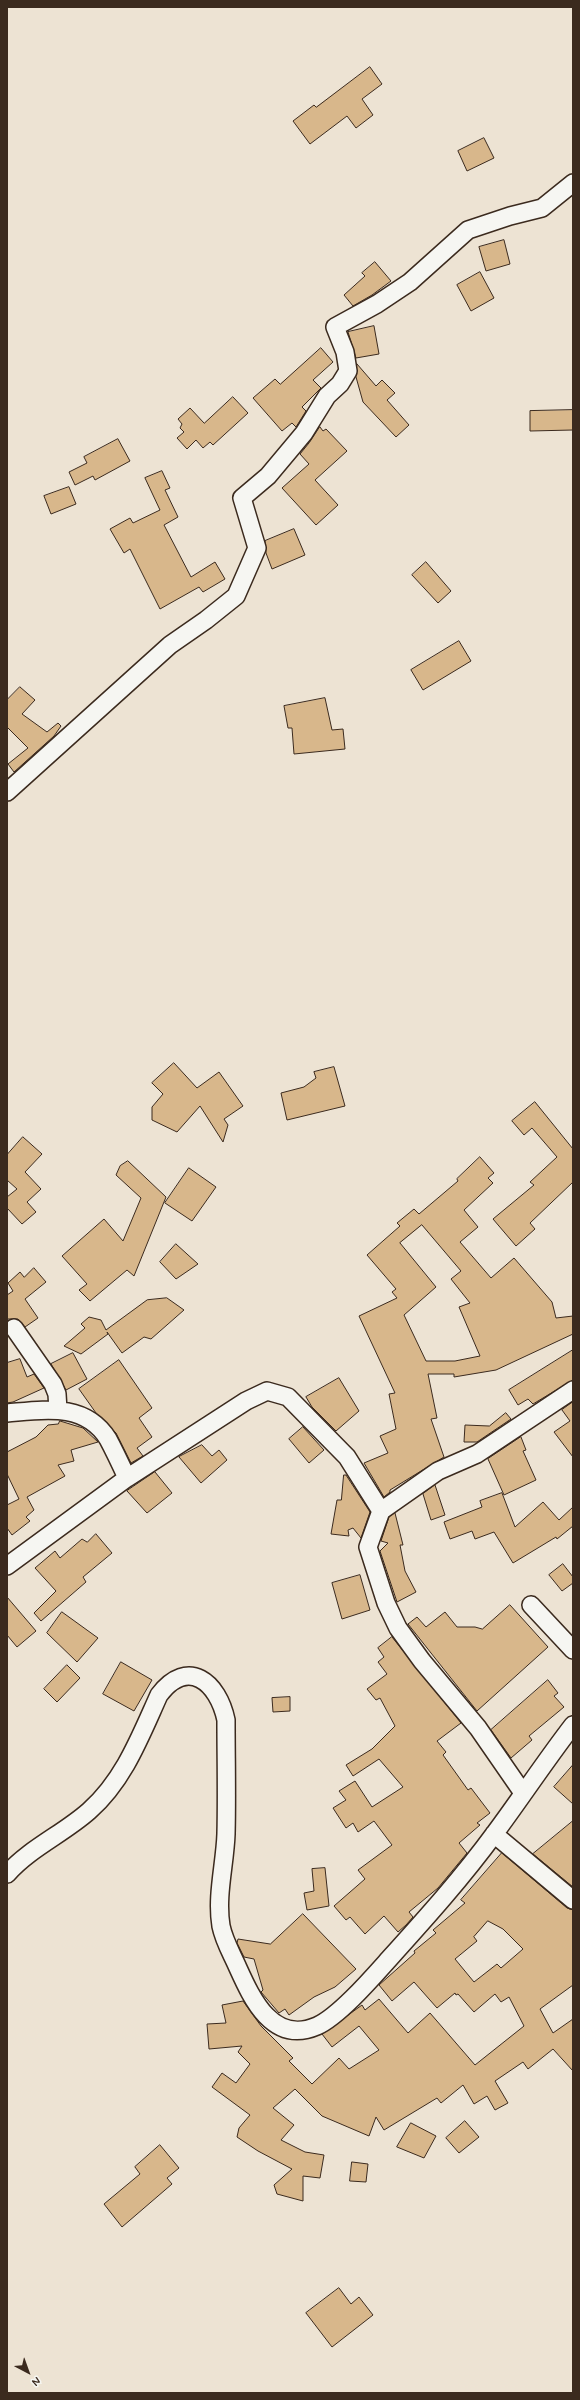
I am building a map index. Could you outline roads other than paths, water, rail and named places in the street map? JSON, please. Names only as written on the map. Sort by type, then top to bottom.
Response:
[{"type":"street","points":[[7,792],[170,645],[211,617],[236,596],[257,548],[242,498],[268,476],[304,433],[327,396],[340,384],[348,371],[345,352],[335,327],[377,304],[410,282],[468,230],[510,216],[542,208],[573,184]]},
{"type":"street","points":[[14,1328],[53,1384],[57,1394],[58,1410]]},
{"type":"street","points":[[523,1793],[478,1728],[422,1661],[398,1628],[386,1603],[368,1547],[381,1511],[438,1471],[477,1454],[573,1390]]},
{"type":"street","points":[[7,1566],[127,1478],[246,1401],[267,1391],[288,1397],[347,1457],[381,1511]]},
{"type":"street","points":[[7,1413],[58,1410],[78,1414],[100,1429],[107,1439],[127,1478]]},
{"type":"street","points":[[531,1606],[573,1650]]},
{"type":"street","points":[[7,1874],[16,1864],[78,1819],[103,1798],[128,1761],[168,1684],[180,1677],[193,1676],[205,1681],[216,1692],[223,1704],[226,1720],[226,1835],[220,1913],[224,1937],[251,1997],[268,2018],[278,2025],[291,2029],[305,2029],[317,2026],[332,2016],[372,1979],[442,1900],[494,1834],[573,1725]]},
{"type":"street","points":[[494,1834],[573,1900]]}]
